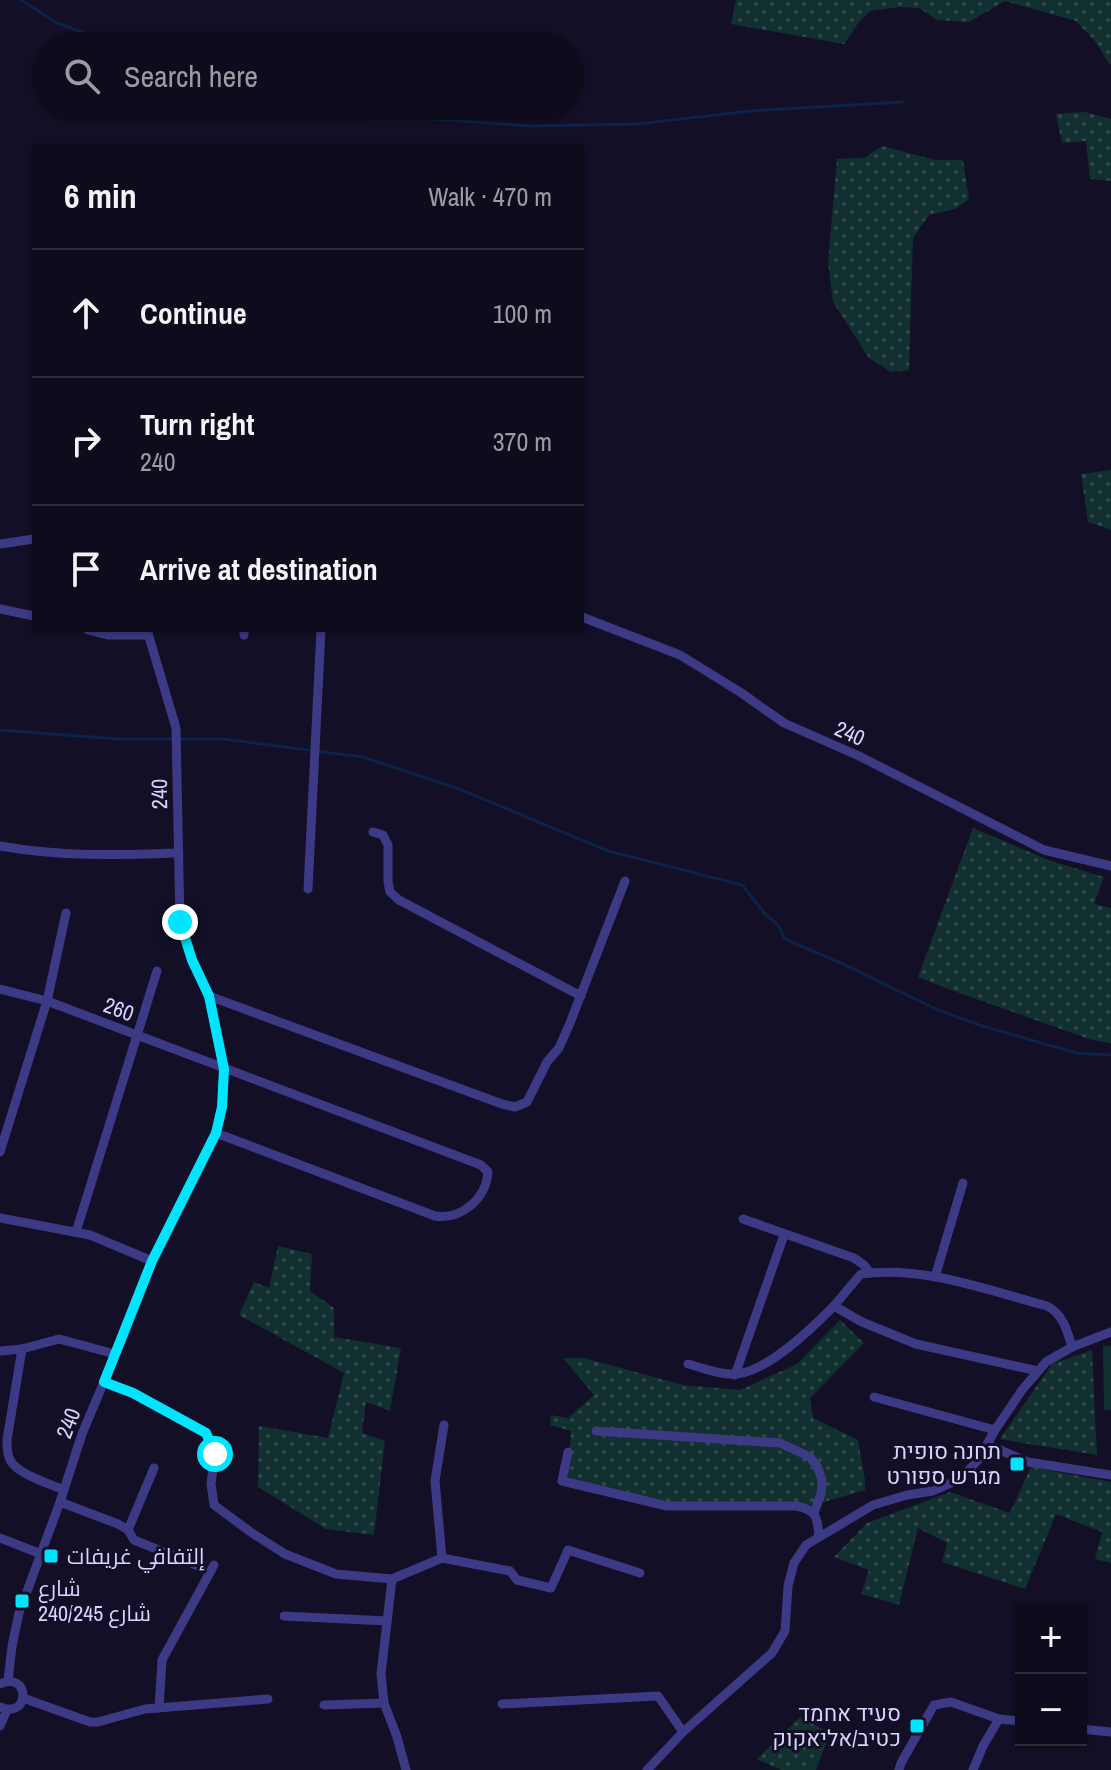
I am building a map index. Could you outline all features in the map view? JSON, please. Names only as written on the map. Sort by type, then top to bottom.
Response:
[{"type":"street","points":[[0,544],[32,539]]},
{"type":"street","points":[[0,609],[32,616]]},
{"type":"street","name":"240","points":[[584,618],[680,655],[784,723],[887,770],[1044,850],[1111,866]]},
{"type":"street","points":[[96,632],[108,635],[148,633]]},
{"type":"street","points":[[308,889],[321,632]]},
{"type":"street","name":"240","points":[[4,1682],[19,1613],[82,1434],[152,1261],[216,1133],[222,1107],[224,1069],[209,996],[192,960],[180,922],[176,728],[148,633]]},
{"type":"street","points":[[373,832],[383,835],[388,845],[390,892],[399,900],[581,996]]},
{"type":"street","points":[[0,846],[33,852],[118,855],[179,853]]},
{"type":"street","points":[[209,996],[515,1107],[527,1102],[547,1062],[559,1048],[625,881]]},
{"type":"street","points":[[0,1152],[47,1001],[66,913]]},
{"type":"street","points":[[76,1232],[157,971]]},
{"type":"street","name":"260","points":[[0,989],[47,1001],[481,1165],[488,1172],[488,1180],[465,1211],[454,1216],[435,1216],[216,1133]]},
{"type":"street","points":[[935,1277],[963,1183]]},
{"type":"street","points":[[0,1218],[90,1235],[152,1261]]},
{"type":"street","points":[[743,1219],[854,1258],[870,1273]]},
{"type":"street","points":[[735,1375],[784,1235]]},
{"type":"street","points":[[688,1364],[735,1375],[752,1372],[771,1361],[834,1306],[861,1274],[883,1271],[935,1277],[1047,1306],[1056,1310],[1072,1347]]},
{"type":"street","points":[[834,1306],[862,1322],[916,1344],[1038,1371]]},
{"type":"street","points":[[647,1770],[683,1732],[772,1653],[785,1631],[788,1586],[794,1563],[806,1545],[873,1505],[933,1491],[967,1472],[1046,1362],[1072,1347],[1111,1332]]},
{"type":"street","points":[[0,1351],[22,1349],[59,1339],[115,1354]]},
{"type":"street","points":[[22,1349],[7,1451],[15,1468],[64,1490]]},
{"type":"street","points":[[104,1382],[133,1393],[206,1433],[215,1454],[211,1484],[214,1505],[285,1554],[336,1574],[392,1579],[442,1558],[510,1571],[517,1580],[551,1588],[568,1550],[640,1573]]},
{"type":"street","points":[[874,1397],[995,1430]]},
{"type":"street","points":[[442,1558],[435,1481],[444,1425]]},
{"type":"street","points":[[596,1431],[780,1443],[810,1457],[817,1466],[822,1480],[814,1513]]},
{"type":"street","points":[[988,1445],[1028,1462],[1111,1475]]},
{"type":"street","points":[[568,1452],[562,1481],[667,1506],[807,1508],[817,1519],[819,1536]]},
{"type":"street","points":[[128,1530],[154,1468]]},
{"type":"street","points":[[60,1502],[128,1530],[134,1540],[201,1567]]},
{"type":"street","points":[[0,1538],[41,1554]]},
{"type":"street","points":[[159,1708],[162,1660],[214,1565]]},
{"type":"street","points":[[392,1579],[381,1674],[384,1703],[406,1770]]},
{"type":"street","points":[[284,1616],[387,1621]]},
{"type":"street","points":[[0,1726],[3,1708],[15,1708],[23,1698],[19,1685],[4,1682]]},
{"type":"street","points":[[502,1704],[658,1696],[683,1732]]},
{"type":"street","points":[[23,1698],[90,1722],[145,1709],[268,1699]]},
{"type":"street","points":[[899,1770],[934,1705],[951,1702],[999,1719],[1015,1720]]},
{"type":"street","points":[[324,1705],[384,1703]]},
{"type":"street","points":[[973,1770],[999,1719]]},
{"type":"street","points":[[1087,1730],[1111,1732]]},
{"type":"green space","points":[[736,0],[1111,0],[1111,64],[1076,21],[1005,1],[969,22],[937,20],[919,8],[870,11],[844,44],[731,24]]},
{"type":"green space","points":[[1085,112],[1111,119],[1111,181],[1090,179],[1086,141],[1062,143],[1056,114]]},
{"type":"green space","points":[[882,146],[935,160],[963,160],[969,199],[955,209],[929,215],[913,238],[909,370],[891,372],[869,358],[833,302],[828,263],[837,159],[864,158]]},
{"type":"green space","points":[[1111,470],[1111,530],[1088,522],[1081,474]]},
{"type":"green space","points":[[973,828],[1051,861],[1104,877],[1094,904],[1111,908],[1111,1043],[1092,1040],[918,977]]},
{"type":"green space","points":[[278,1246],[312,1254],[310,1291],[334,1308],[334,1337],[401,1348],[390,1411],[366,1402],[362,1433],[385,1441],[374,1535],[326,1529],[258,1487],[259,1426],[328,1438],[344,1373],[239,1315],[254,1282],[269,1288]]},
{"type":"green space","points":[[840,1320],[864,1343],[810,1398],[813,1418],[858,1440],[865,1490],[814,1505],[658,1504],[568,1481],[571,1431],[550,1425],[551,1415],[568,1418],[594,1395],[563,1358],[584,1358],[683,1385],[740,1390],[797,1364]]},
{"type":"green space","points":[[1103,1346],[1111,1346],[1111,1410],[1104,1410]]},
{"type":"green space","points":[[1092,1350],[1097,1455],[1000,1439],[1052,1364]]},
{"type":"green space","points":[[1031,1467],[1111,1482],[1111,1563],[1095,1559],[1102,1532],[1056,1514],[1025,1589],[942,1562],[947,1543],[918,1528],[899,1605],[861,1594],[869,1570],[834,1557],[867,1523],[950,1492],[1010,1513]]},
{"type":"green space","points":[[800,1717],[830,1733],[816,1770],[781,1770],[757,1759]]},
{"type":"waterway","points":[[21,0],[57,23],[82,32]]},
{"type":"waterway","points":[[444,120],[531,126],[637,124],[751,111],[902,102]]},
{"type":"waterway","points":[[0,730],[119,739],[223,739],[362,757],[459,789],[608,851],[742,885],[778,925],[785,939],[938,1010],[1076,1053],[1111,1055]]},
{"type":"place","name":"תחנה סופית מגרש ספורט","points":[[1017,1464]]},
{"type":"place","name":"إلتفافي غريفات","points":[[51,1556]]},
{"type":"place","name":"شارع 240/شارع 245","points":[[22,1601]]},
{"type":"place","name":"סעיד אחמד כטיב/אליאקוק","points":[[917,1726]]},
{"type":"route","points":[[180,922],[192,960],[209,996],[224,1069],[222,1107],[216,1133],[152,1261],[104,1382],[133,1393],[206,1433],[215,1454]]}]
